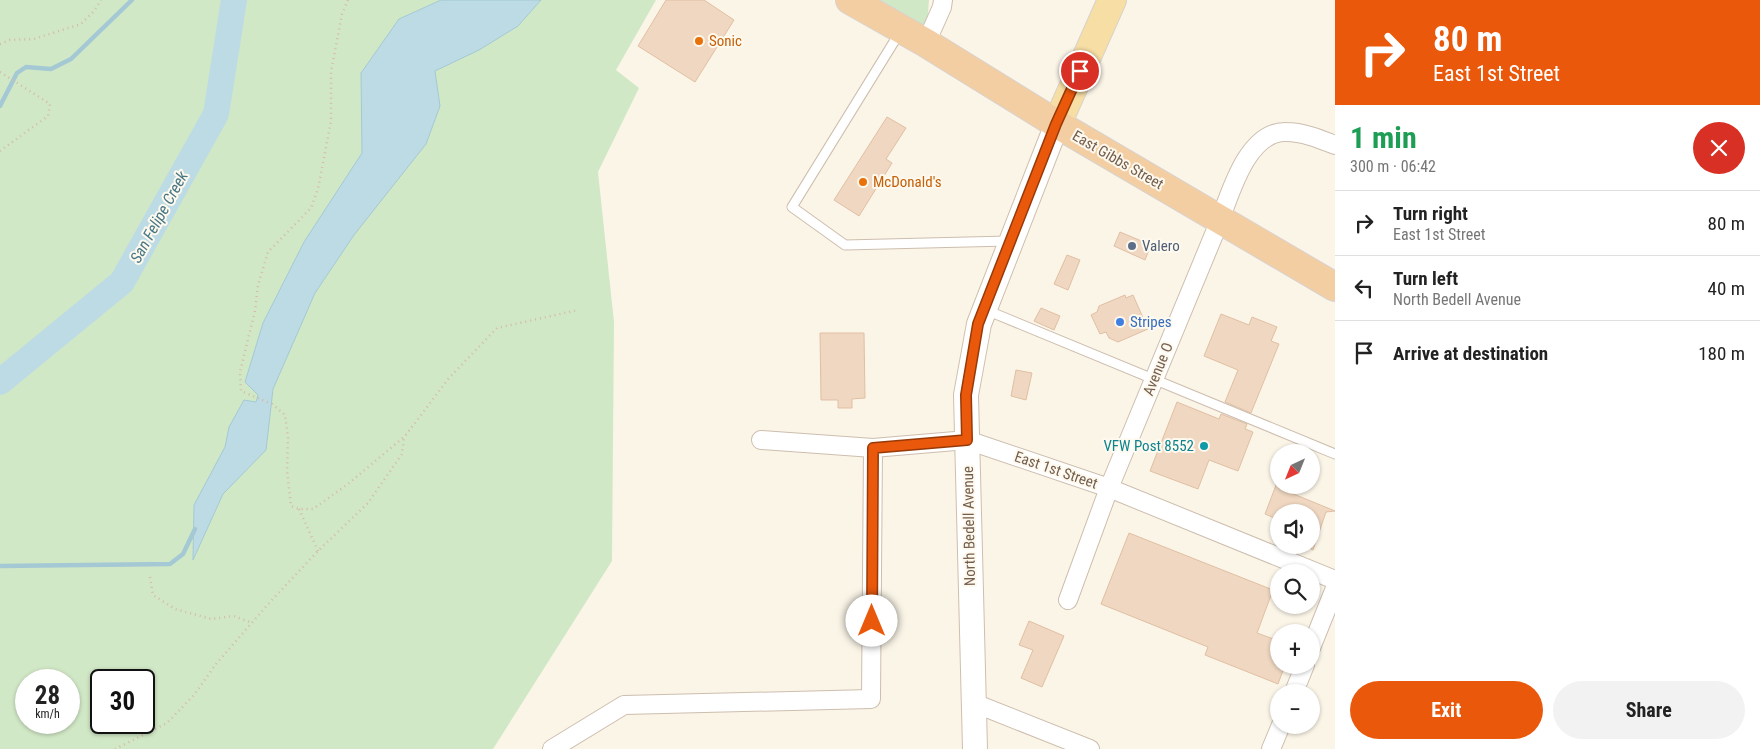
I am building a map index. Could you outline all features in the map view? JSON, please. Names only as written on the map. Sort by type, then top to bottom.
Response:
[{"type":"highway","name":"East Gibbs Street","points":[[850,0],[926,43],[1056,124],[1335,287]]},
{"type":"main road","name":"North Bedell Avenue","points":[[975,749],[966,395],[978,324],[1056,124],[1112,0]]},
{"type":"street","points":[[926,43],[942,7],[943,0]]},
{"type":"street","name":"Avenue O","points":[[1068,600],[1109,488],[1220,220],[1234,180],[1259,141],[1284,131],[1316,138],[1335,145]]},
{"type":"street","name":"East 1st Street","points":[[761,440],[873,448],[967,440],[1109,488],[1335,580]]},
{"type":"street","points":[[552,749],[624,705],[871,698],[873,448]]},
{"type":"street","points":[[1320,626],[1335,588]]},
{"type":"street","points":[[974,703],[1090,749]]},
{"type":"street","points":[[1272,749],[1278,734]]},
{"type":"lane","points":[[901,30],[792,207],[846,244],[1011,240]]},
{"type":"lane","points":[[984,309],[1335,454]]},
{"type":"path","points":[[0,44],[10,40],[34,38],[81,24],[94,11],[101,0]]},
{"type":"path","points":[[348,0],[342,14],[331,72],[331,121],[318,189],[311,208],[268,252],[258,284],[255,311],[240,372],[241,391],[272,404],[285,415],[288,438],[287,471],[291,506],[299,509],[313,509],[348,484],[405,436],[449,378],[496,328],[578,310]]},
{"type":"path","points":[[0,72],[50,104],[48,116],[0,151]]},
{"type":"path","points":[[115,749],[167,723],[194,695],[216,664],[318,551],[368,503],[402,454],[405,436]]},
{"type":"path","points":[[299,509],[318,551]]},
{"type":"path","points":[[150,577],[153,595],[175,609],[211,619],[234,616],[252,624]]},
{"type":"green space","points":[[0,0],[656,0],[616,70],[639,88],[598,172],[614,322],[612,561],[493,749],[0,749]]},
{"type":"green space","points":[[879,0],[929,0],[927,27]]},
{"type":"water","points":[[441,0],[541,0],[518,26],[479,50],[435,71],[440,106],[426,144],[354,235],[315,293],[273,389],[266,450],[223,494],[193,560],[194,505],[225,447],[229,427],[244,400],[256,402],[258,395],[245,382],[263,323],[304,242],[362,153],[361,73],[399,19]]},
{"type":"building","points":[[666,0],[704,0],[734,20],[695,82],[638,46]]},
{"type":"building","name":"McDonald's","points":[[887,117],[906,128],[886,159],[892,163],[859,216],[834,200]]},
{"type":"building","name":"Valero","points":[[1120,232],[1151,245],[1145,260],[1114,246]]},
{"type":"building","points":[[1067,255],[1080,260],[1068,290],[1054,284]]},
{"type":"building","name":"Stripes","points":[[1125,295],[1126,298],[1133,295],[1148,329],[1118,342],[1109,338],[1106,332],[1100,334],[1091,315],[1097,312],[1099,306]]},
{"type":"building","points":[[1041,308],[1060,316],[1054,330],[1034,321]]},
{"type":"building","points":[[1221,314],[1249,325],[1252,317],[1277,327],[1271,341],[1279,344],[1251,413],[1225,402],[1238,370],[1204,356]]},
{"type":"building","points":[[820,333],[864,333],[865,398],[852,399],[852,408],[838,408],[838,400],[821,400]]},
{"type":"building","points":[[1016,370],[1032,373],[1026,400],[1011,396]]},
{"type":"building","name":"VFW Post 8552","points":[[1177,402],[1219,419],[1221,414],[1247,424],[1245,429],[1253,432],[1238,471],[1209,460],[1198,489],[1150,471]]},
{"type":"building","points":[[1273,494],[1294,494],[1318,504],[1270,504],[1270,516],[1265,514]]},
{"type":"building","points":[[1320,505],[1335,511],[1326,512],[1320,530]]},
{"type":"building","points":[[1129,533],[1270,589],[1270,598],[1257,633],[1270,638],[1270,674],[1282,674],[1278,684],[1205,655],[1208,647],[1101,604]]},
{"type":"building","points":[[1029,621],[1064,636],[1042,687],[1021,678],[1033,650],[1019,645]]},
{"type":"waterway","points":[[0,106],[17,73],[26,67],[51,69],[71,59],[132,0]]},
{"type":"waterway","name":"San Felipe Creek","points":[[0,382],[122,282],[216,114],[234,0]]},
{"type":"waterway","points":[[0,566],[170,564],[183,554],[195,529]]},
{"type":"place","name":"Sonic","points":[[699,41]]},
{"type":"place","name":"McDonald's","points":[[863,182]]},
{"type":"place","name":"Valero","points":[[1132,246]]},
{"type":"place","name":"Stripes","points":[[1120,322]]},
{"type":"place","name":"VFW Post 8552","points":[[1204,446]]},
{"type":"route","points":[[872,621],[873,448],[967,440],[966,395],[978,324],[1056,124],[1080,71]]}]
